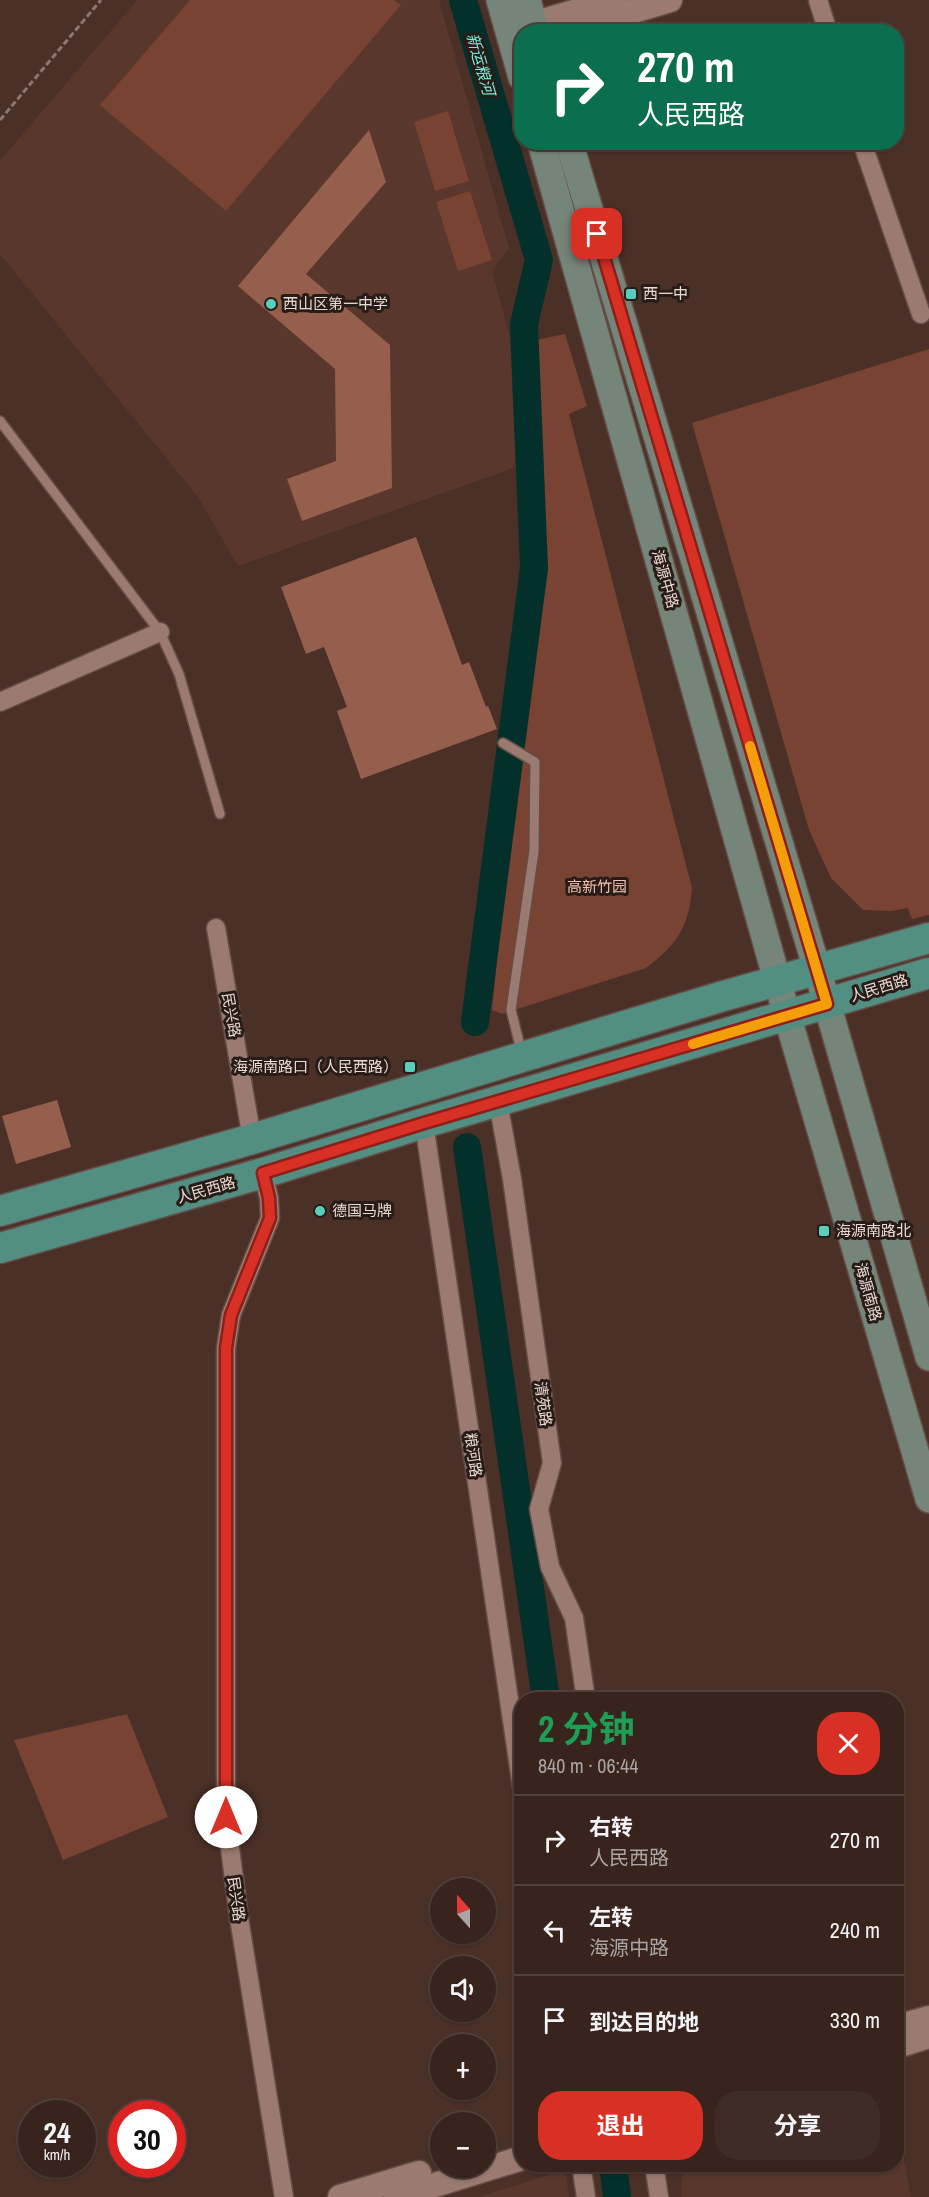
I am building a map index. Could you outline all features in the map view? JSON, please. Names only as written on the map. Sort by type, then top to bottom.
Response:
[{"type":"main road","points":[[500,0],[519,24]]},
{"type":"main road","name":"海源中路","points":[[543,150],[786,1015]]},
{"type":"main road","points":[[571,150],[817,969],[929,1357]]},
{"type":"main road","points":[[0,1211],[252,1138],[777,980],[929,938]]},
{"type":"main road","name":"人民西路","points":[[0,1248],[263,1173],[929,973]]},
{"type":"main road","name":"海源南路","points":[[786,1015],[929,1499]]},
{"type":"street","points":[[539,24],[614,0]]},
{"type":"street","points":[[591,24],[670,0]]},
{"type":"street","points":[[818,0],[826,24]]},
{"type":"street","points":[[865,150],[921,314]]},
{"type":"street","points":[[0,702],[160,632]]},
{"type":"street","name":"民兴路","points":[[216,928],[252,1138]]},
{"type":"street","name":"清苑路","points":[[498,1102],[512,1179],[552,1463],[539,1509],[550,1567],[574,1618],[585,1692]]},
{"type":"street","name":"粮河路","points":[[424,1123],[514,1734]]},
{"type":"street","name":"民兴路","points":[[263,1173],[269,1198],[270,1218],[231,1315],[226,1348],[226,1817],[239,1918],[284,2197]]},
{"type":"street","points":[[904,2025],[929,2018]]},
{"type":"street","points":[[904,2044],[929,2037]]},
{"type":"street","points":[[496,2149],[514,2143]]},
{"type":"street","points":[[396,2197],[514,2160]]},
{"type":"street","points":[[340,2197],[430,2169]]},
{"type":"street","points":[[582,2172],[586,2197]]},
{"type":"street","points":[[655,2172],[659,2197]]},
{"type":"lane","points":[[0,422],[160,632],[179,674],[220,814]]},
{"type":"lane","points":[[503,743],[535,762],[534,851],[512,1010],[522,1057]]},
{"type":"path","points":[[0,120],[101,0]]},
{"type":"shaded area","name":"西山区第一中学","points":[[137,0],[439,0],[509,248],[492,271],[510,338],[516,467],[238,566],[198,497],[0,254],[0,161]]},
{"type":"shaded area","points":[[904,2160],[911,2197],[681,2197],[683,2172],[904,2172]]},
{"type":"shaded area","points":[[559,2172],[565,2172],[569,2197],[478,2197]]},
{"type":"green space","points":[[190,0],[394,0],[401,5],[226,211],[100,105]]},
{"type":"green space","points":[[448,111],[469,181],[435,191],[414,122]]},
{"type":"green space","points":[[470,191],[492,260],[458,271],[436,202]]},
{"type":"green space","name":"高新竹园","points":[[565,334],[587,406],[569,414],[692,888],[688,914],[679,934],[666,951],[646,968],[502,1014],[492,1010],[538,558],[531,341]]},
{"type":"green space","points":[[929,349],[929,915],[912,919],[908,908],[892,911],[863,910],[831,878],[809,830],[692,423]]},
{"type":"green space","points":[[127,1714],[168,1817],[63,1860],[14,1740]]},
{"type":"building","points":[[369,130],[386,182],[306,274],[390,345],[392,488],[302,521],[287,479],[336,461],[335,369],[238,286]]},
{"type":"building","points":[[416,537],[462,665],[469,662],[497,729],[361,779],[337,711],[347,707],[324,647],[306,654],[281,587]]},
{"type":"building","points":[[57,1100],[71,1147],[16,1164],[2,1116]]},
{"type":"waterway","name":"新运粮河","points":[[463,0],[539,260],[524,324],[534,568],[475,1022]]},
{"type":"waterway","points":[[467,1147],[545,1692]]},
{"type":"waterway","points":[[614,2172],[617,2197]]},
{"type":"slow traffic","points":[[693,1044],[827,1004],[750,746]]},
{"type":"place","name":"西一中","points":[[631,294]]},
{"type":"place","name":"西山区第一中学","points":[[271,304]]},
{"type":"place","name":"海源南路口（人民西路）","points":[[410,1067]]},
{"type":"place","name":"德国马牌","points":[[320,1211]]},
{"type":"place","name":"海源南路北","points":[[824,1231]]},
{"type":"route","points":[[226,1817],[226,1348],[231,1315],[270,1218],[269,1198],[263,1173],[827,1004],[597,234]]}]
